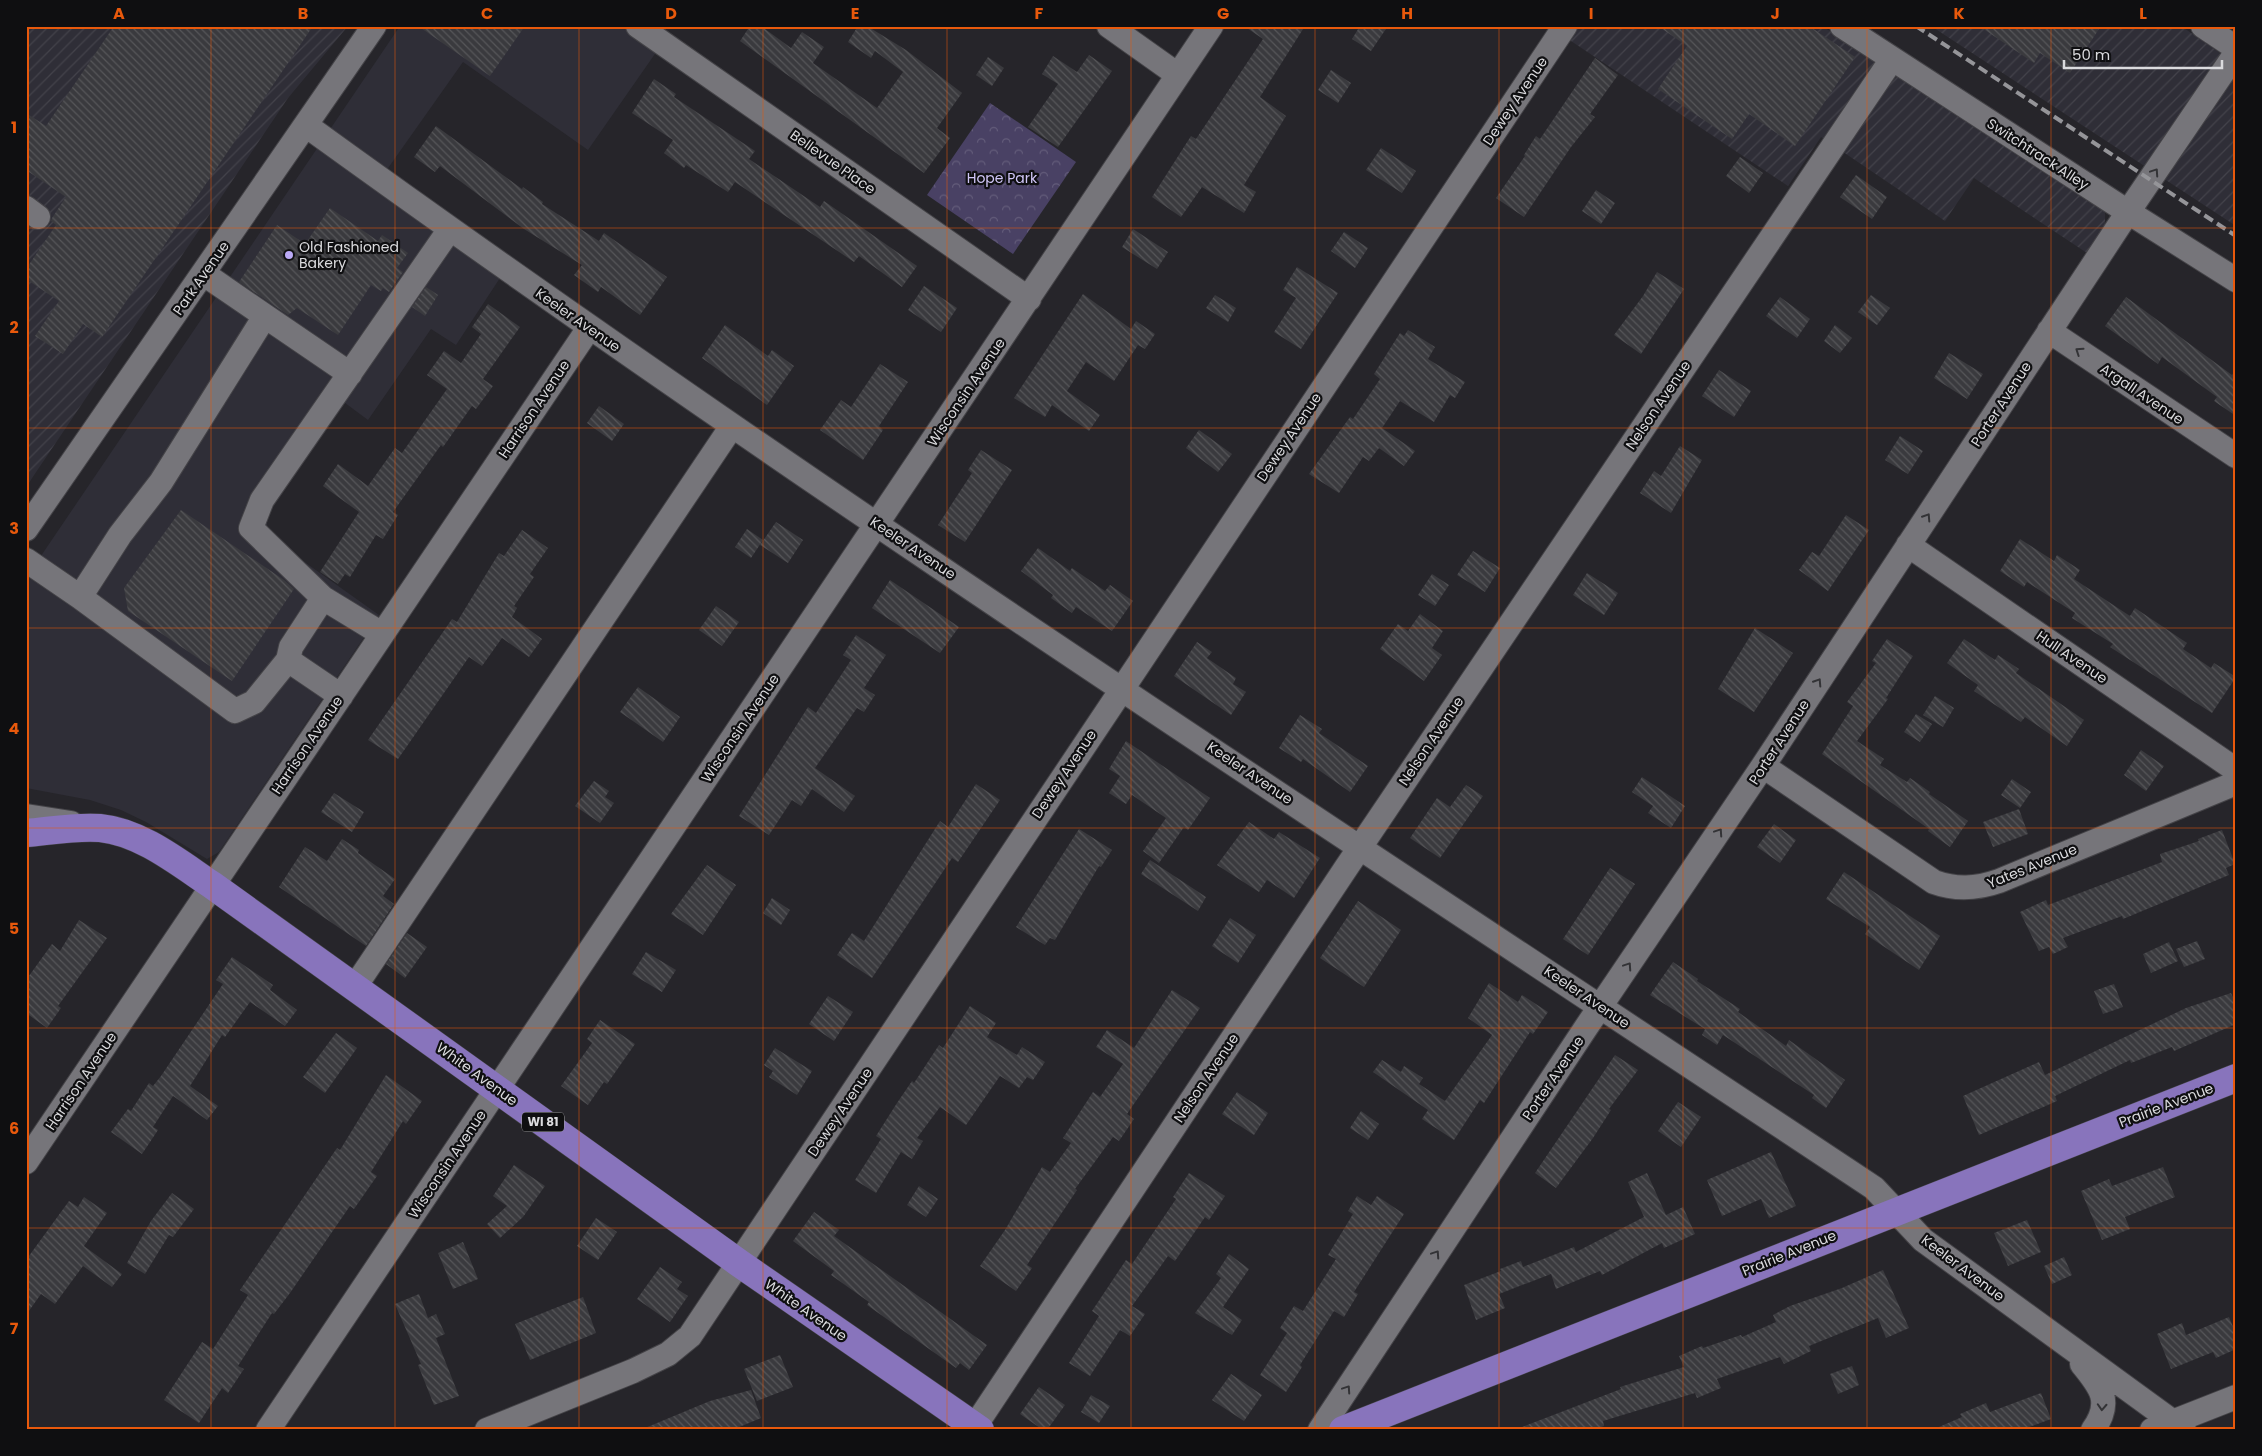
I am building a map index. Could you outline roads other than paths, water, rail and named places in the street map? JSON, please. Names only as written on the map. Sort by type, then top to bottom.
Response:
[{"type":"main road","name":"White Avenue","points":[[26,833],[99,828],[140,840],[212,885],[740,1263],[977,1428]]},
{"type":"main road","name":"Prairie Avenue","points":[[1343,1430],[1896,1210],[2236,1078]]},
{"type":"street","name":"Park Avenue","points":[[26,529],[307,126],[374,26]]},
{"type":"street","name":"Bellevue Place","points":[[638,26],[1028,298]]},
{"type":"street","points":[[1109,26],[1178,75]]},
{"type":"street","name":"Wisconsin Avenue","points":[[268,1430],[1211,26]]},
{"type":"street","name":"Dewey Avenue","points":[[487,1430],[668,1354],[690,1336],[1565,26]]},
{"type":"street","name":"Switchtrack Alley","points":[[1842,26],[2236,280]]},
{"type":"street","points":[[2203,26],[2236,48]]},
{"type":"street","name":"Porter Avenue","points":[[1320,1430],[1600,1006],[1764,766],[2049,331],[2236,53]]},
{"type":"street","name":"Nelson Avenue","points":[[977,1428],[1360,847],[1892,59]]},
{"type":"street","name":"Keeler Avenue","points":[[307,126],[589,328],[877,525],[1874,1188],[1923,1240],[2059,1339],[2170,1427]]},
{"type":"street","points":[[382,634],[323,598],[251,528],[262,500],[450,229]]},
{"type":"street","points":[[204,274],[350,374]]},
{"type":"street","points":[[80,597],[120,535],[161,482],[265,316]]},
{"type":"street","name":"Harrison Avenue","points":[[26,1162],[589,328]]},
{"type":"street","name":"Argall Avenue","points":[[2049,331],[2236,456]]},
{"type":"street","points":[[354,988],[732,426]]},
{"type":"street","name":"Hull Avenue","points":[[1908,545],[2236,770]]},
{"type":"street","points":[[26,560],[80,597],[235,711],[254,702],[288,660],[291,647],[323,598]]},
{"type":"street","points":[[288,660],[341,696]]},
{"type":"street","name":"Yates Avenue","points":[[1764,766],[1934,882],[1950,888],[1970,888],[1999,881],[2236,783]]},
{"type":"street","points":[[26,816],[99,828]]},
{"type":"street","points":[[2059,1339],[2100,1387],[2104,1404],[2102,1416],[2094,1430]]},
{"type":"street","points":[[2170,1427],[2236,1397]]},
{"type":"railway","points":[[1916,26],[2236,236]]},
{"type":"place","name":"Old Fashioned Bakery","points":[[289,255]]},
{"type":"park label","name":"Hope Park","points":[[1002,178]]}]
